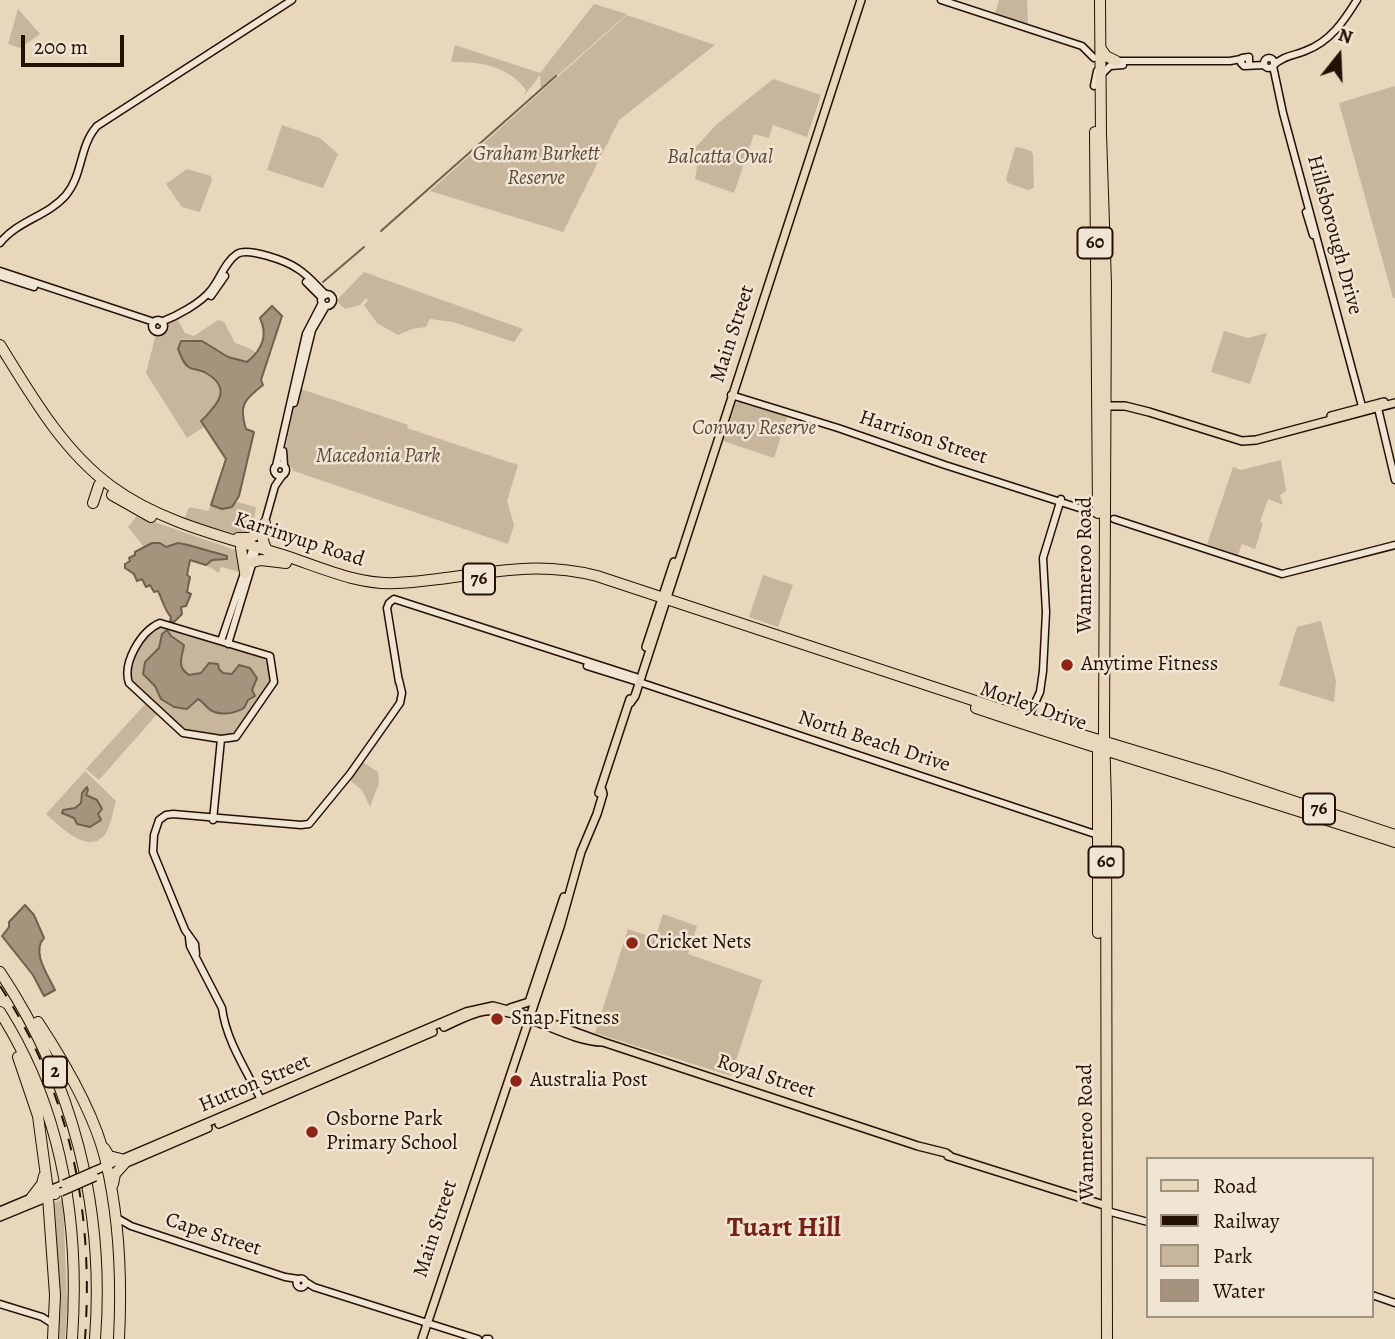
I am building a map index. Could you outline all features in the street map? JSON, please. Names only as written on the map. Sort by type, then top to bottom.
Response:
[{"type":"highway","name":"Wanneroo Road","points":[[1094,0],[1101,76],[1105,210],[1107,391],[1103,407]]},
{"type":"highway","name":"Wanneroo Road","points":[[1100,0],[1094,86],[1103,407],[1101,745],[1105,1339]]},
{"type":"highway","points":[[1097,53],[1116,61]]},
{"type":"highway","name":"Karrinyup Road","points":[[0,345],[72,449],[109,485],[169,518],[220,535],[244,539],[261,560],[286,563],[356,586],[383,590],[521,574],[562,575],[664,601]]},
{"type":"highway","name":"Karrinyup Road","points":[[0,356],[71,458],[99,485],[124,503],[156,520],[370,582],[397,583],[543,567],[584,573],[664,601]]},
{"type":"highway","points":[[21,378],[30,395],[28,398]]},
{"type":"highway","points":[[93,503],[99,485]]},
{"type":"highway","points":[[245,573],[254,549],[263,541],[265,523]]},
{"type":"highway","name":"Morley Drive","points":[[664,601],[1061,738],[1101,745],[1221,777],[1242,789]]},
{"type":"highway","name":"Morley Drive","points":[[664,601],[1035,720],[1101,745],[1395,835]]},
{"type":"highway","points":[[1035,720],[1058,730],[1062,734],[1061,738]]},
{"type":"highway","name":"Wanneroo Road","points":[[1101,745],[1098,831],[1104,1207]]},
{"type":"highway","name":"76","points":[[1242,789],[1266,802],[1395,842]]},
{"type":"highway","name":"2","points":[[0,972],[44,1047],[74,1124],[91,1207],[96,1273],[95,1339]]},
{"type":"highway","points":[[11,989],[56,1050],[109,1156],[123,1162],[113,1178],[121,1301],[119,1339]]},
{"type":"highway","name":"2","points":[[0,1012],[32,1073],[61,1161],[72,1228],[72,1339]]},
{"type":"highway","points":[[0,1020],[16,1051],[31,1092],[38,1116],[44,1172],[51,1192],[55,1313],[53,1339]]},
{"type":"highway","points":[[100,1142],[103,1172],[113,1190]]},
{"type":"highway","points":[[44,1172],[42,1184],[33,1200],[46,1208],[50,1219]]},
{"type":"main road","name":"Main Street","points":[[420,1339],[545,962],[560,906],[568,891],[591,824],[592,813],[602,790],[675,561],[679,558],[861,0]]},
{"type":"main road","points":[[1107,391],[1111,399],[1123,405]]},
{"type":"main road","points":[[1103,407],[1133,404],[1228,435],[1244,437],[1395,401]]},
{"type":"main road","name":"Main Street","points":[[526,1017],[545,962]]},
{"type":"main road","points":[[506,1009],[529,1002]]},
{"type":"main road","name":"Hutton Street","points":[[261,1104],[473,1009],[487,1006],[506,1009],[526,1017]]},
{"type":"main road","name":"Hutton Street","points":[[0,1217],[51,1192],[473,1014],[490,1011],[526,1017]]},
{"type":"main road","name":"Royal Street","points":[[526,1017],[946,1153],[1051,1192],[1104,1207]]},
{"type":"main road","name":"Hutton Street","points":[[0,1211],[33,1200]]},
{"type":"street","points":[[0,241],[8,231],[64,193],[74,175],[84,140],[96,123],[289,0]]},
{"type":"street","points":[[941,0],[1097,53]]},
{"type":"street","points":[[1116,61],[1230,61],[1269,64],[1322,38],[1339,23],[1356,0]]},
{"type":"street","points":[[1082,46],[1097,53]]},
{"type":"street","points":[[1101,76],[1106,68],[1114,65],[1246,62]]},
{"type":"street","name":"Hillsborough Drive","points":[[1269,64],[1361,410]]},
{"type":"street","points":[[0,274],[158,324],[209,292],[233,257],[242,251],[253,252],[300,270],[324,300],[306,334],[279,470],[225,642]]},
{"type":"street","name":"Harrison Street","points":[[732,393],[1101,512]]},
{"type":"street","points":[[1376,406],[1395,480]]},
{"type":"street","points":[[265,523],[273,485]]},
{"type":"street","points":[[1035,720],[1043,680],[1045,639],[1040,560],[1059,500]]},
{"type":"street","points":[[1114,519],[1282,573],[1292,573],[1395,545]]},
{"type":"street","points":[[240,596],[245,573]]},
{"type":"street","name":"North Beach Drive","points":[[213,819],[306,829],[313,826],[396,707],[400,697],[389,617],[388,603],[392,600],[1098,831]]},
{"type":"street","points":[[160,623],[225,642],[270,656],[274,682],[236,737],[221,739],[183,733],[129,683],[127,678],[135,648],[154,626],[160,623]]},
{"type":"street","points":[[221,739],[213,819],[171,816],[158,824],[153,852],[190,946],[216,998],[217,1009],[261,1104]]},
{"type":"street","name":"Royal Street","points":[[1104,1207],[1146,1221]]},
{"type":"street","name":"Cape Street","points":[[117,1218],[131,1226],[301,1283],[478,1339]]},
{"type":"street","points":[[118,1232],[121,1227],[131,1226]]},
{"type":"street","points":[[1374,1297],[1395,1303]]},
{"type":"street","points":[[0,1304],[42,1317],[51,1317],[55,1313]]},
{"type":"street","points":[[42,1317],[54,1326]]},
{"type":"street","name":"Cape Street","points":[[425,1323],[466,1339]]},
{"type":"green space","points":[[999,0],[1027,0],[1028,24],[995,13]]},
{"type":"green space","points":[[594,4],[627,14],[541,90],[540,75],[524,96],[526,90],[502,70],[483,64],[451,62],[455,45],[540,73]]},
{"type":"green space","points":[[18,9],[40,34],[20,48],[8,44]]},
{"type":"green space","name":"Graham Burkett Reserve","points":[[627,15],[715,45],[619,120],[563,232],[430,191]]},
{"type":"green space","name":"Balcatta Oval","points":[[773,79],[821,95],[807,137],[773,125],[769,138],[754,134],[734,193],[695,179],[697,167],[694,149],[716,125]]},
{"type":"green space","points":[[1395,86],[1395,298],[1393,298],[1339,103]]},
{"type":"green space","points":[[282,125],[320,138],[338,154],[323,188],[267,170]]},
{"type":"green space","points":[[1015,148],[1033,154],[1034,188],[1028,190],[1008,183],[1006,179]]},
{"type":"green space","points":[[187,169],[211,176],[212,180],[200,212],[182,207],[166,184]]},
{"type":"green space","points":[[364,272],[523,329],[514,342],[453,322],[430,319],[426,327],[398,335],[377,323],[364,305],[368,300],[366,298],[360,305],[345,309],[336,301]]},
{"type":"green space","points":[[176,317],[185,333],[194,336],[218,320],[224,322],[235,343],[257,354],[247,362],[198,342],[180,340],[179,352],[183,360],[217,381],[221,389],[218,403],[200,420],[204,427],[187,438],[146,373],[156,334],[161,334],[166,323]]},
{"type":"green space","points":[[1224,331],[1248,338],[1267,333],[1250,384],[1211,372]]},
{"type":"green space","name":"Macedonia Park","points":[[298,388],[518,465],[507,501],[514,525],[508,544],[294,471],[285,458],[285,451]]},
{"type":"green space","name":"Conway Reserve","points":[[736,403],[787,417],[774,458],[723,441]]},
{"type":"green space","points":[[1281,460],[1286,491],[1280,495],[1283,505],[1268,499],[1255,549],[1242,544],[1238,555],[1207,544],[1233,467],[1241,470]]},
{"type":"green space","points":[[237,502],[256,507],[252,533],[234,533],[184,520],[189,507],[208,511],[211,505]]},
{"type":"green space","points":[[137,516],[238,551],[240,572],[221,567],[219,573],[206,565],[212,560],[213,550],[184,545],[166,547],[160,543],[144,547],[128,527]]},
{"type":"green space","points":[[763,575],[793,585],[778,627],[749,617]]},
{"type":"green space","points":[[1321,621],[1336,681],[1334,702],[1279,685],[1297,627]]},
{"type":"green space","points":[[159,625],[264,656],[266,659],[270,668],[269,682],[232,735],[200,734],[182,729],[161,712],[129,678],[135,650]]},
{"type":"green space","points":[[147,702],[158,713],[99,780],[86,769]]},
{"type":"green space","points":[[361,761],[378,772],[379,783],[370,807],[362,790],[348,779]]},
{"type":"green space","points":[[85,771],[116,801],[106,833],[99,840],[92,842],[75,837],[46,814]]},
{"type":"green space","points":[[663,914],[697,926],[688,954],[762,980],[731,1076],[595,1033],[628,929],[655,938]]},
{"type":"green space","points":[[63,1199],[67,1306],[65,1339],[56,1339],[60,1305],[55,1203]]},
{"type":"water","points":[[272,306],[282,316],[261,380],[263,385],[252,394],[243,408],[246,429],[254,432],[239,496],[232,507],[222,509],[211,505],[226,459],[201,421],[217,403],[221,391],[214,379],[188,366],[182,360],[178,349],[181,341],[202,341],[228,357],[247,362],[262,342],[260,318]]},
{"type":"water","points":[[152,543],[160,543],[166,547],[178,543],[227,556],[227,559],[212,560],[206,565],[190,560],[187,592],[191,594],[186,606],[181,607],[182,614],[174,622],[170,621],[171,617],[158,591],[154,592],[150,585],[146,587],[142,579],[137,581],[134,574],[125,568],[125,564],[135,552]]},
{"type":"water","points":[[167,630],[184,645],[181,665],[189,675],[201,673],[209,663],[218,664],[223,673],[232,674],[239,665],[250,668],[257,678],[252,690],[255,696],[248,700],[244,708],[225,713],[211,710],[198,699],[187,709],[174,707],[161,699],[155,686],[143,674],[145,662],[159,648],[162,634]]},
{"type":"water","points":[[87,787],[86,795],[97,800],[102,809],[98,814],[101,820],[90,827],[77,824],[74,818],[62,813],[63,810],[75,808],[81,803],[82,793]]},
{"type":"water","points":[[25,905],[34,915],[44,938],[40,944],[40,957],[55,990],[44,996],[33,975],[2,936],[9,927],[9,922]]},
{"type":"waterway","points":[[381,231],[556,76]]},
{"type":"waterway","points":[[323,282],[364,247]]},
{"type":"railway","points":[[0,986],[44,1069],[72,1155],[86,1245],[85,1339]]},
{"type":"place","name":"Anytime Fitness","points":[[1067,665]]},
{"type":"place","name":"Cricket Nets","points":[[632,943]]},
{"type":"place","name":"Snap Fitness","points":[[497,1019]]},
{"type":"place","name":"Australia Post","points":[[516,1081]]},
{"type":"place","name":"Osborne Park Primary School","points":[[312,1132]]},
{"type":"district","name":"Tuart Hill","points":[[784,1229]]}]
